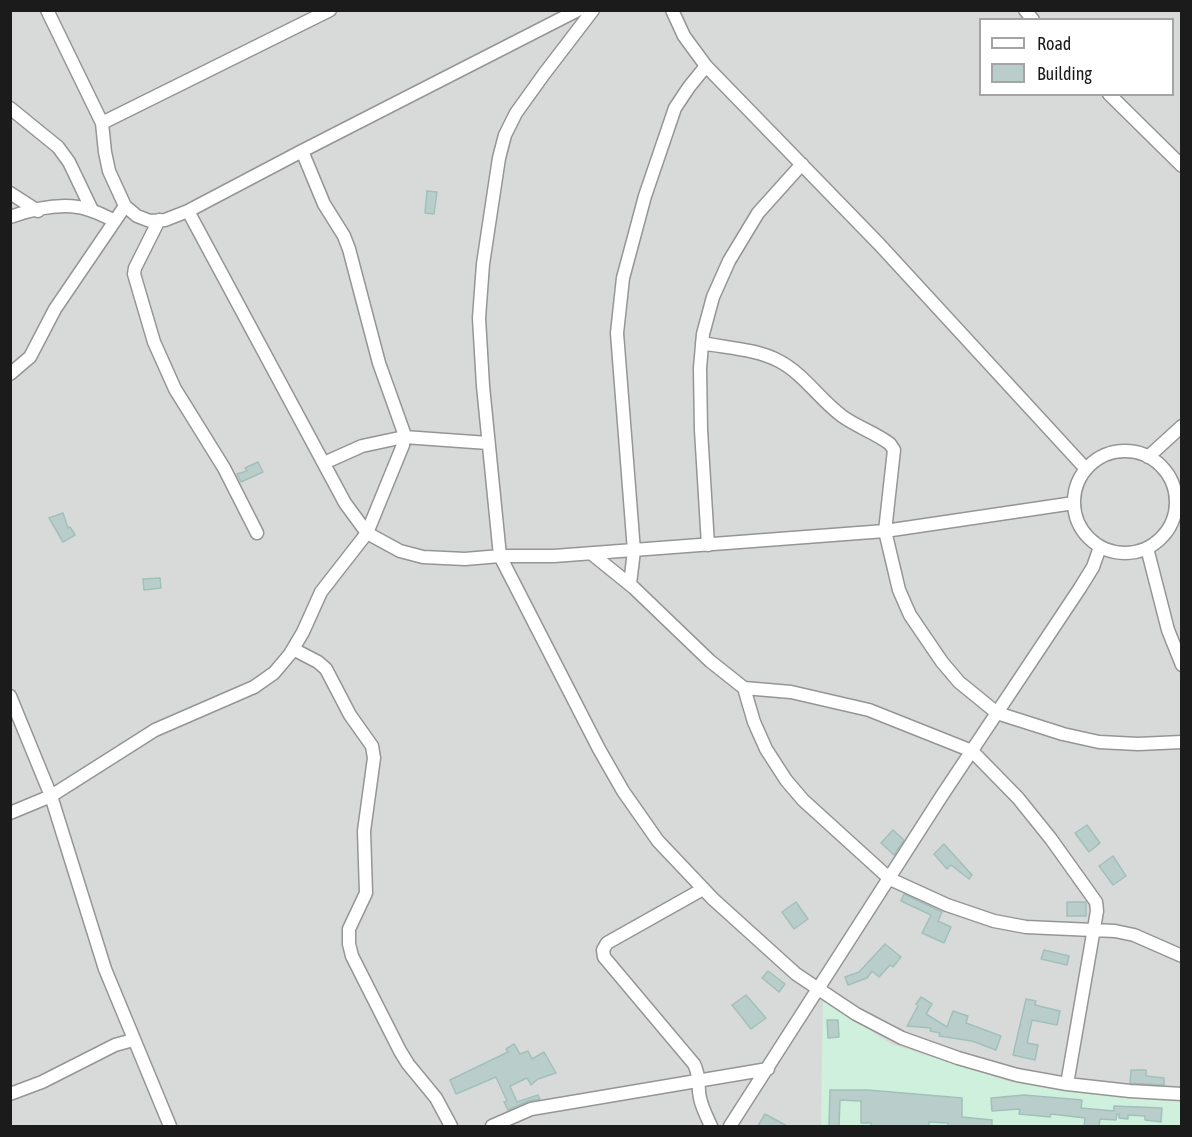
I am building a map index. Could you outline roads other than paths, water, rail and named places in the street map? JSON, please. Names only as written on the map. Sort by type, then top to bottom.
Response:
[{"type":"street","points":[[47,10],[102,123],[109,171],[125,206],[137,216],[150,221],[188,211],[578,10]]},
{"type":"street","points":[[102,123],[330,10]]},
{"type":"street","points":[[593,10],[516,113],[505,135],[499,158],[483,264],[479,318],[488,443],[500,556],[599,749],[623,792],[658,841],[703,889],[796,974],[856,1014],[902,1038],[958,1059],[1017,1075],[1067,1084],[1182,1094]]},
{"type":"street","points":[[672,10],[684,36],[706,66],[894,260],[1086,469]]},
{"type":"street","points":[[630,584],[634,550],[617,333],[623,278],[645,196],[675,108],[706,66]]},
{"type":"street","points":[[1111,96],[1182,166]]},
{"type":"street","points":[[10,108],[58,147],[69,162],[92,210]]},
{"type":"street","points":[[10,813],[51,796],[155,730],[254,687],[274,673],[303,632],[321,592],[367,533],[403,445],[402,423],[380,363],[349,249],[344,236],[324,204],[302,151]]},
{"type":"street","points":[[708,545],[701,430],[700,368],[702,344],[713,297],[729,261],[758,213],[801,164]]},
{"type":"street","points":[[10,193],[38,211]]},
{"type":"street","points":[[10,217],[76,206],[92,210],[115,221]]},
{"type":"street","points":[[10,374],[30,357],[55,309],[125,206]]},
{"type":"street","points":[[188,211],[345,503],[367,533],[400,551],[423,557],[465,559],[592,554],[885,531],[1074,503]]},
{"type":"street","points":[[159,220],[134,274],[154,342],[175,389],[224,468],[257,533]]},
{"type":"street","points":[[702,344],[764,355],[780,362],[797,374],[844,417],[890,444],[894,450],[885,531],[899,590],[910,615],[942,662],[959,682],[997,714],[1035,727],[1099,742],[1138,744],[1182,742]]},
{"type":"street","points":[[1148,457],[1182,426]]},
{"type":"street","points":[[324,463],[362,446],[404,438],[488,443]]},
{"type":"street","points":[[1115,452],[1132,452],[1148,457],[1158,463],[1172,482],[1178,517],[1164,535],[1147,548],[1124,553],[1100,547],[1081,529],[1076,516],[1074,503],[1079,480],[1086,469],[1099,458],[1115,452]]},
{"type":"street","points":[[730,1126],[1093,567],[1100,547]]},
{"type":"street","points":[[1147,548],[1168,630],[1182,665]]},
{"type":"street","points":[[592,554],[630,584],[693,646],[744,688],[754,722],[766,749],[786,780],[803,800],[890,879],[947,904],[994,921],[1026,927],[1134,935],[1182,956]]},
{"type":"street","points":[[293,649],[318,662],[326,669],[350,715],[372,746],[374,758],[364,831],[366,893],[349,929],[349,944],[352,956],[399,1051],[436,1098],[451,1126]]},
{"type":"street","points":[[744,688],[791,692],[869,710],[972,752],[1018,798],[1080,877],[1096,902],[1094,932],[1067,1084]]},
{"type":"street","points":[[10,696],[51,796],[105,969],[170,1126]]},
{"type":"street","points":[[703,889],[645,920],[607,944],[603,950],[604,957],[694,1064],[700,1079],[699,1095],[711,1126]]},
{"type":"street","points":[[10,1094],[51,1078],[115,1045],[133,1040]]},
{"type":"street","points":[[492,1126],[531,1109],[768,1069]]}]
